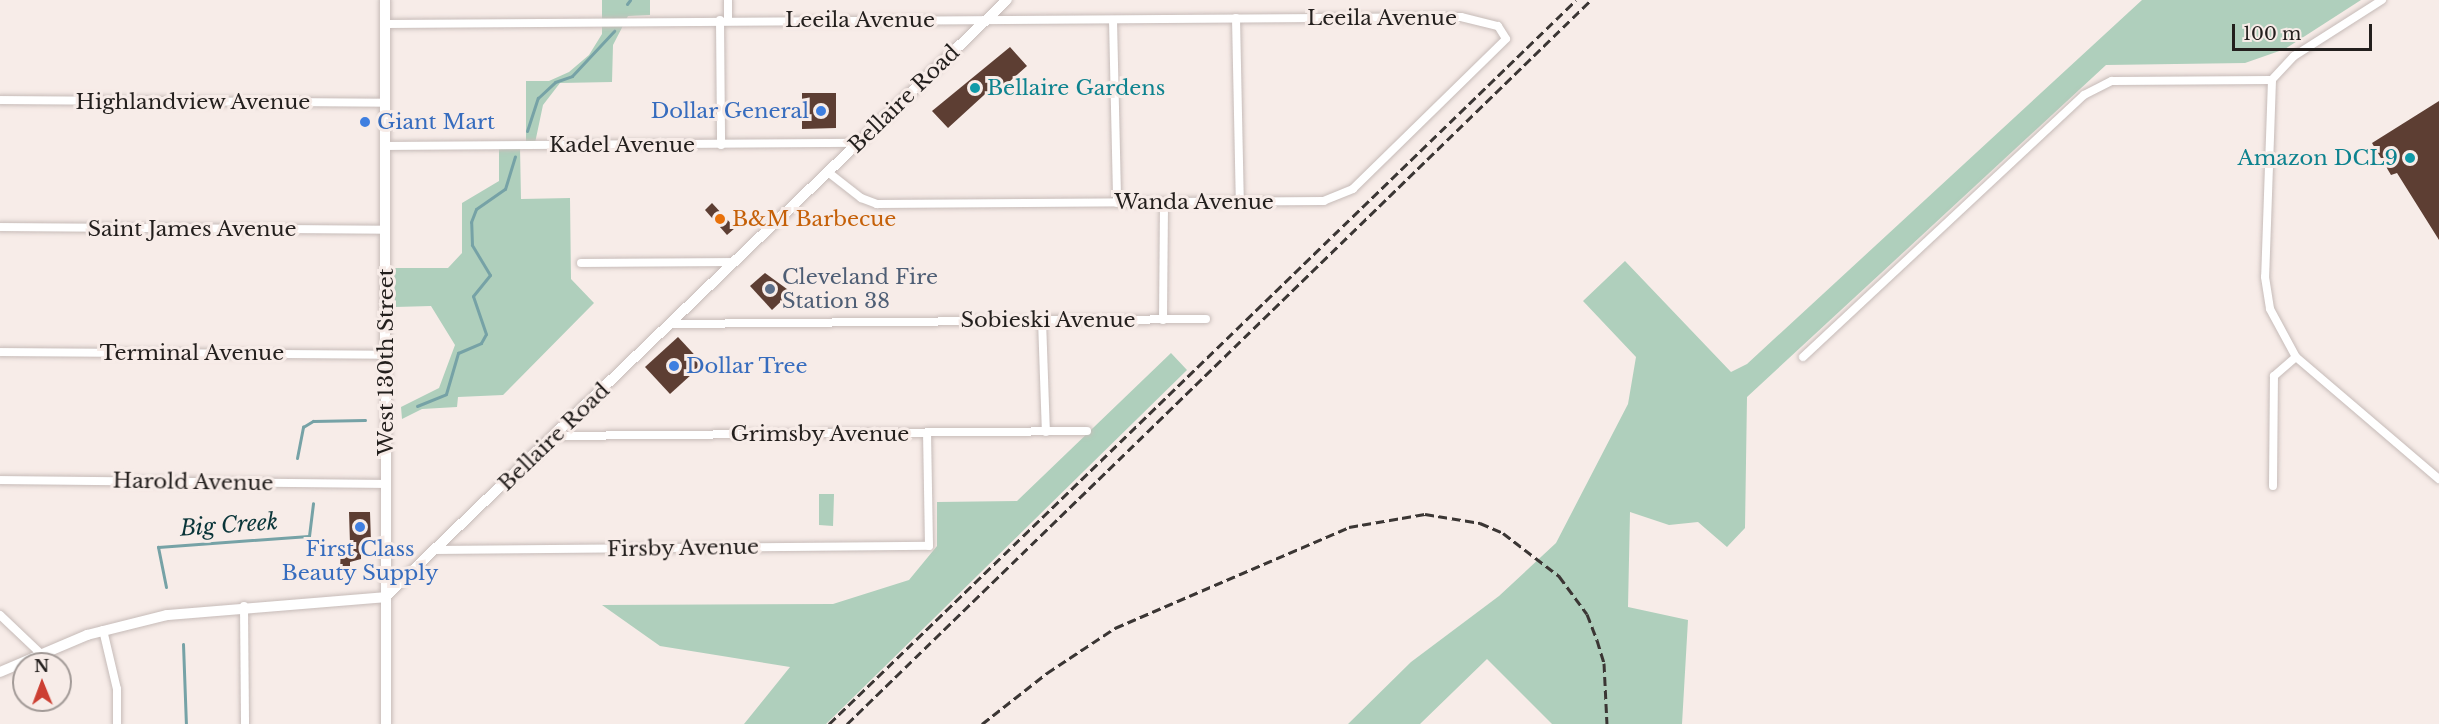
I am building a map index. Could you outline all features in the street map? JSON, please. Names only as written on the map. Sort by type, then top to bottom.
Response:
[{"type":"street","name":"West 130th Street","points":[[385,0],[386,724]]},
{"type":"street","points":[[721,145],[724,20],[728,0]]},
{"type":"street","name":"Bellaire Road","points":[[385,597],[673,324],[734,261],[1007,0]]},
{"type":"street","points":[[2382,0],[2294,56],[2272,80],[2265,277],[2270,309],[2296,357],[2439,479]]},
{"type":"street","name":"Leeila Avenue","points":[[385,24],[1461,17],[1498,26],[1506,39]]},
{"type":"street","points":[[1236,18],[1240,202]]},
{"type":"street","points":[[1113,20],[1117,203]]},
{"type":"street","name":"Wanda Avenue","points":[[828,172],[861,198],[878,204],[1324,201],[1341,196],[1506,39]]},
{"type":"street","points":[[1803,357],[2084,94],[2112,81],[2272,80]]},
{"type":"street","name":"Highlandview Avenue","points":[[0,100],[386,103]]},
{"type":"street","name":"Kadel Avenue","points":[[386,146],[859,143]]},
{"type":"street","points":[[1163,320],[1164,202]]},
{"type":"street","name":"Saint James Avenue","points":[[0,227],[385,230]]},
{"type":"street","points":[[581,263],[734,261]]},
{"type":"street","name":"Sobieski Avenue","points":[[673,324],[1206,319]]},
{"type":"street","points":[[1042,320],[1046,432]]},
{"type":"street","name":"Terminal Avenue","points":[[0,352],[385,355]]},
{"type":"street","points":[[2273,486],[2274,376],[2296,357]]},
{"type":"street","name":"Grimsby Avenue","points":[[554,436],[1087,431]]},
{"type":"street","name":"Firsby Avenue","points":[[437,550],[929,546],[927,434]]},
{"type":"street","name":"Harold Avenue","points":[[0,480],[386,484]]},
{"type":"street","points":[[43,652],[103,630],[167,615],[244,606],[385,597]]},
{"type":"street","points":[[244,606],[245,724]]},
{"type":"street","points":[[0,615],[39,652]]},
{"type":"street","points":[[103,630],[117,690],[117,724]]},
{"type":"green space","points":[[602,0],[650,0],[650,15],[628,16],[613,45],[612,82],[560,83],[543,105],[535,143],[526,143],[526,81],[549,81],[569,72],[589,55],[602,34]]},
{"type":"green space","points":[[2142,0],[2361,0],[2285,49],[2245,63],[2106,65],[1747,397],[1745,528],[1727,547],[1698,522],[1669,525],[1630,512],[1628,607],[1688,620],[1682,724],[1552,724],[1487,659],[1420,724],[1348,724],[1411,662],[1499,596],[1556,543],[1628,404],[1636,357],[1583,301],[1625,261],[1731,372],[1747,364]]},
{"type":"green space","points":[[520,147],[521,199],[570,198],[571,279],[594,303],[503,395],[458,397],[457,407],[422,409],[402,419],[401,407],[439,388],[455,345],[431,306],[395,307],[394,268],[448,268],[462,253],[462,203],[499,181],[499,148]]},
{"type":"green space","points":[[1171,353],[1187,370],[826,724],[744,724],[790,667],[660,646],[602,605],[833,604],[909,580],[937,546],[937,502],[1017,501]]},
{"type":"green space","points":[[819,494],[834,494],[833,526],[819,525]]},
{"type":"building","name":"Bellaire Gardens","points":[[1010,47],[1027,66],[1000,90],[995,85],[948,128],[932,111]]},
{"type":"building","name":"Dollar General","points":[[802,93],[836,93],[836,128],[802,129]]},
{"type":"building","name":"Amazon DCL9","points":[[2439,101],[2439,240],[2397,173],[2391,175],[2372,143]]},
{"type":"building","name":"B&M Barbecue","points":[[712,203],[735,228],[727,235],[705,210]]},
{"type":"building","name":"Cleveland Fire Station 38","points":[[765,273],[791,292],[772,310],[750,286]]},
{"type":"building","name":"Dollar Tree","points":[[678,337],[703,364],[670,394],[645,367]]},
{"type":"building","points":[[349,512],[370,512],[371,542],[361,542],[361,559],[350,562],[350,572],[340,572],[341,544],[350,544]]},
{"type":"waterway","points":[[627,4],[630,0]]},
{"type":"waterway","points":[[527,131],[538,98],[555,82],[572,76],[614,31]]},
{"type":"waterway","points":[[417,406],[446,394],[458,353],[481,343],[486,334],[473,296],[490,275],[472,245],[471,222],[476,209],[505,189],[515,156]]},
{"type":"waterway","points":[[297,458],[303,427],[313,421],[365,420]]},
{"type":"waterway","name":"Big Creek","points":[[166,587],[158,547],[309,536],[313,503]]},
{"type":"waterway","points":[[183,644],[186,724]]},
{"type":"railway","points":[[829,724],[1576,0]]},
{"type":"railway","points":[[847,724],[1591,0]]},
{"type":"railway","points":[[982,724],[1047,673],[1115,628],[1349,527],[1425,514],[1480,523],[1503,533],[1559,576],[1587,614],[1597,640],[1604,663],[1607,724]]},
{"type":"place","name":"Bellaire Gardens","points":[[975,88]]},
{"type":"place","name":"Dollar General","points":[[821,111]]},
{"type":"place","name":"Giant Mart","points":[[365,122]]},
{"type":"place","name":"Amazon DCL9","points":[[2410,158]]},
{"type":"place","name":"B&M Barbecue","points":[[720,219]]},
{"type":"place","name":"Cleveland Fire Station 38","points":[[770,289]]},
{"type":"place","name":"Dollar Tree","points":[[674,366]]},
{"type":"place","name":"First Class Beauty Supply","points":[[360,527]]}]
